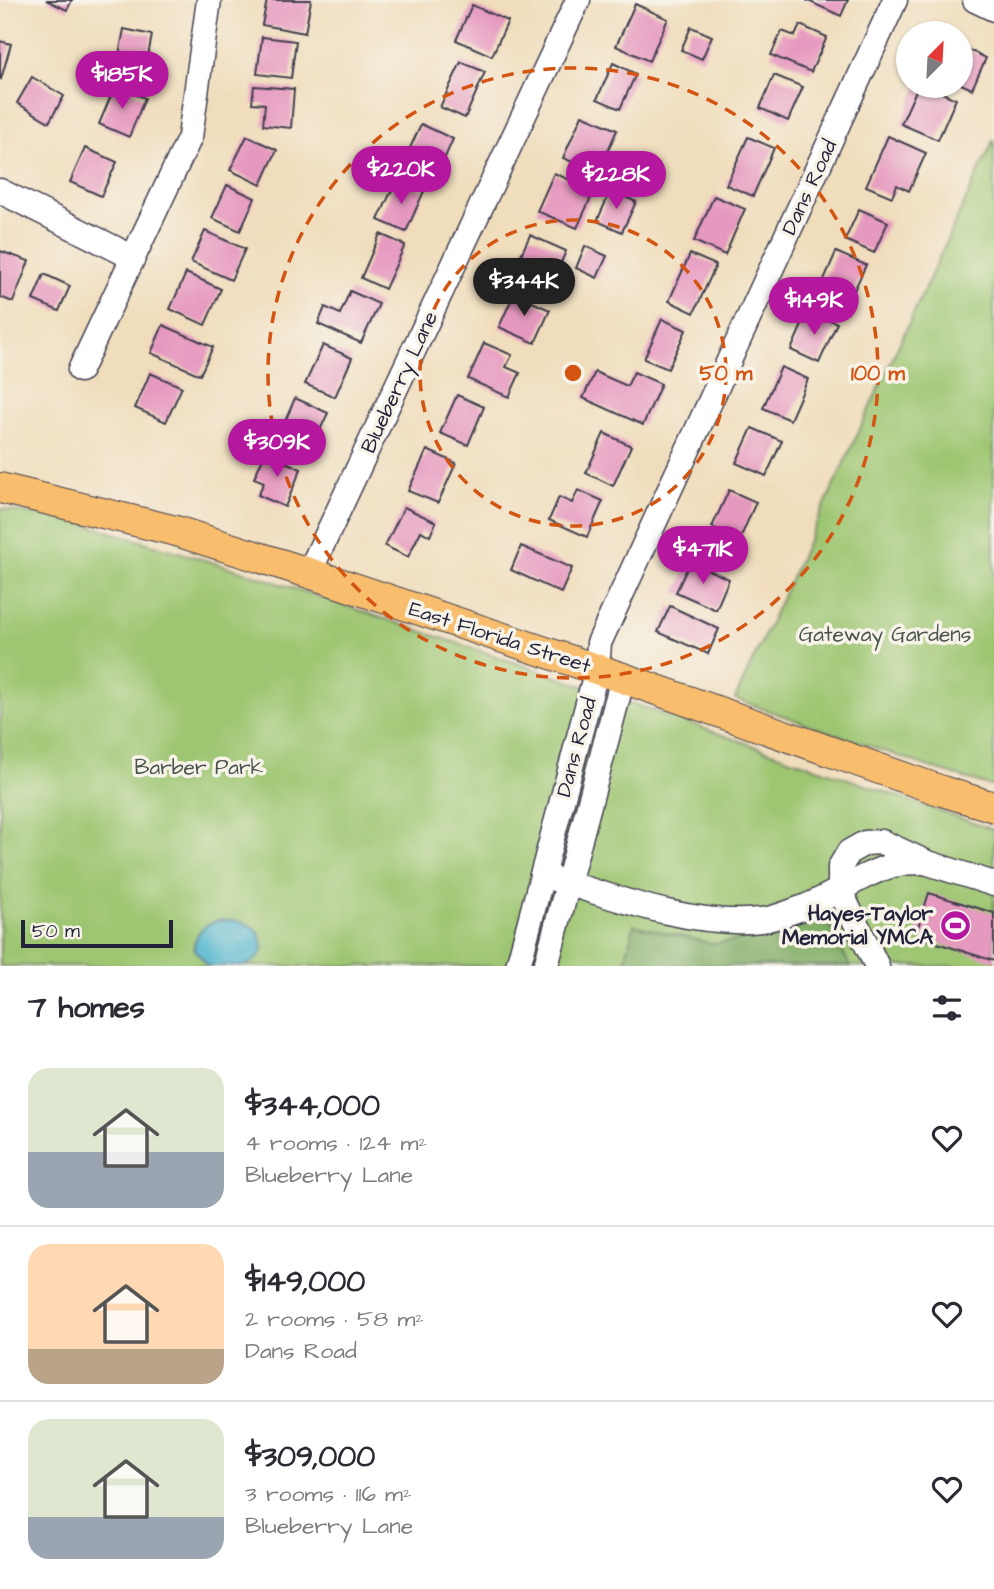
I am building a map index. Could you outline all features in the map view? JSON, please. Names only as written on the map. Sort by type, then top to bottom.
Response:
[{"type":"main road","name":"East Florida Street","points":[[0,488],[176,531],[309,573],[994,807]]},
{"type":"street","points":[[80,370],[190,137],[209,0]]},
{"type":"street","name":"Blueberry Lane","points":[[309,573],[579,0]]},
{"type":"street","name":"Dans Road","points":[[547,966],[569,883],[610,674],[598,643],[895,0]]},
{"type":"street","points":[[975,0],[994,9]]},
{"type":"street","points":[[0,191],[132,257]]},
{"type":"street","name":"Dans Road","points":[[518,966],[542,875],[610,674]]},
{"type":"street","points":[[542,875],[678,914],[720,921],[763,920],[805,907],[840,891],[867,874],[895,864],[925,862],[994,884]]},
{"type":"street","points":[[840,891],[877,966]]},
{"type":"green space","name":"Gateway Gardens","points":[[994,139],[994,787],[735,699]]},
{"type":"green space","name":"Barber Park","points":[[0,509],[74,521],[248,573],[534,669],[994,830],[994,966],[0,966]]},
{"type":"green space","points":[[818,921],[830,927],[850,966],[624,966],[634,925],[713,944],[753,938]]},
{"type":"water","points":[[219,920],[247,924],[259,934],[262,947],[257,959],[242,966],[208,966],[194,949],[196,938],[201,930]]},
{"type":"building","points":[[46,0],[72,0],[67,10]]},
{"type":"building","points":[[267,0],[311,0],[305,33],[262,25]]},
{"type":"building","points":[[806,0],[848,0],[841,16]]},
{"type":"building","points":[[635,4],[668,19],[649,61],[616,46]]},
{"type":"building","points":[[472,5],[508,21],[492,56],[456,40]]},
{"type":"building","points":[[800,25],[827,37],[811,72],[771,55],[782,31],[795,36]]},
{"type":"building","points":[[691,27],[712,36],[702,59],[681,50]]},
{"type":"building","points":[[124,29],[152,35],[145,71],[117,65]]},
{"type":"building","points":[[262,37],[296,41],[291,78],[257,74]]},
{"type":"building","points":[[0,41],[11,44],[1,79],[0,78]]},
{"type":"building","points":[[973,52],[986,58],[973,87]]},
{"type":"building","points":[[461,62],[485,72],[465,118],[440,107]]},
{"type":"building","points":[[613,63],[636,74],[620,109],[597,99]]},
{"type":"building","points":[[774,75],[803,87],[788,121],[760,108]]},
{"type":"building","points":[[32,77],[64,96],[49,122],[17,103]]},
{"type":"building","points":[[115,86],[145,98],[129,137],[99,124]]},
{"type":"building","points":[[254,86],[294,89],[291,128],[263,125],[265,104],[252,103]]},
{"type":"building","points":[[913,98],[956,99],[938,140],[901,124]]},
{"type":"building","points":[[582,115],[617,130],[598,173],[563,158]]},
{"type":"building","points":[[421,124],[453,139],[437,176],[404,161]]},
{"type":"building","points":[[247,136],[277,150],[261,185],[230,170]]},
{"type":"building","points":[[888,136],[926,153],[909,191],[897,185],[892,197],[866,186]]},
{"type":"building","points":[[748,137],[774,148],[753,196],[726,185]]},
{"type":"building","points":[[85,148],[117,162],[101,196],[70,182]]},
{"type":"building","points":[[554,173],[594,191],[577,228],[537,211]]},
{"type":"building","points":[[397,179],[424,191],[406,232],[378,220]]},
{"type":"building","points":[[227,185],[255,198],[240,231],[212,218]]},
{"type":"building","points":[[611,190],[636,202],[622,232],[597,221]]},
{"type":"building","points":[[714,196],[745,209],[725,255],[694,241]]},
{"type":"building","points":[[859,209],[888,222],[874,253],[845,240]]},
{"type":"building","points":[[205,231],[245,249],[231,280],[191,262]]},
{"type":"building","points":[[380,234],[405,245],[385,289],[361,278]]},
{"type":"building","points":[[530,235],[566,251],[551,286],[514,270]]},
{"type":"building","points":[[585,246],[607,256],[597,278],[576,268]]},
{"type":"building","points":[[0,251],[29,261],[13,302],[0,297]]},
{"type":"building","points":[[836,252],[866,265],[843,314],[828,307],[833,297],[819,291]]},
{"type":"building","points":[[690,254],[716,265],[694,313],[669,301]]},
{"type":"building","points":[[186,273],[221,289],[205,325],[170,309]]},
{"type":"building","points":[[44,274],[70,286],[59,311],[33,300]]},
{"type":"building","points":[[350,291],[379,304],[361,343],[318,324],[325,307],[340,314]]},
{"type":"building","points":[[514,294],[550,310],[535,343],[499,327]]},
{"type":"building","points":[[808,311],[837,323],[819,363],[791,350]]},
{"type":"building","points":[[662,319],[686,330],[668,369],[644,359]]},
{"type":"building","points":[[163,325],[213,347],[200,375],[151,353]]},
{"type":"building","points":[[484,343],[512,355],[506,367],[520,373],[509,397],[468,379]]},
{"type":"building","points":[[323,345],[352,358],[335,397],[305,384]]},
{"type":"building","points":[[781,367],[808,379],[790,420],[763,408]]},
{"type":"building","points":[[595,372],[627,386],[634,372],[661,384],[643,425],[583,398]]},
{"type":"building","points":[[150,373],[182,387],[166,422],[135,408]]},
{"type":"building","points":[[457,395],[484,407],[468,445],[440,433]]},
{"type":"building","points":[[295,398],[328,413],[309,454],[277,440]]},
{"type":"building","points":[[752,428],[782,441],[766,476],[736,463]]},
{"type":"building","points":[[604,433],[631,446],[613,486],[586,473]]},
{"type":"building","points":[[427,450],[456,463],[438,503],[408,491]]},
{"type":"building","points":[[265,453],[301,469],[285,507],[258,495],[264,482],[254,478]]},
{"type":"building","points":[[578,490],[603,501],[587,537],[549,520],[559,497],[572,503]]},
{"type":"building","points":[[729,490],[756,502],[740,539],[712,527]]},
{"type":"building","points":[[404,507],[436,522],[430,536],[421,531],[408,557],[385,546]]},
{"type":"building","points":[[521,546],[572,568],[561,593],[511,570]]},
{"type":"building","points":[[690,562],[729,579],[716,610],[676,592]]},
{"type":"building","points":[[670,606],[719,629],[708,654],[658,632]]},
{"type":"building","name":"Hayes-Taylor Memorial YMCA","points":[[929,893],[994,913],[994,961],[915,936]]},
{"type":"place","name":"Hayes-Taylor Memorial YMCA","points":[[956,925]]}]
